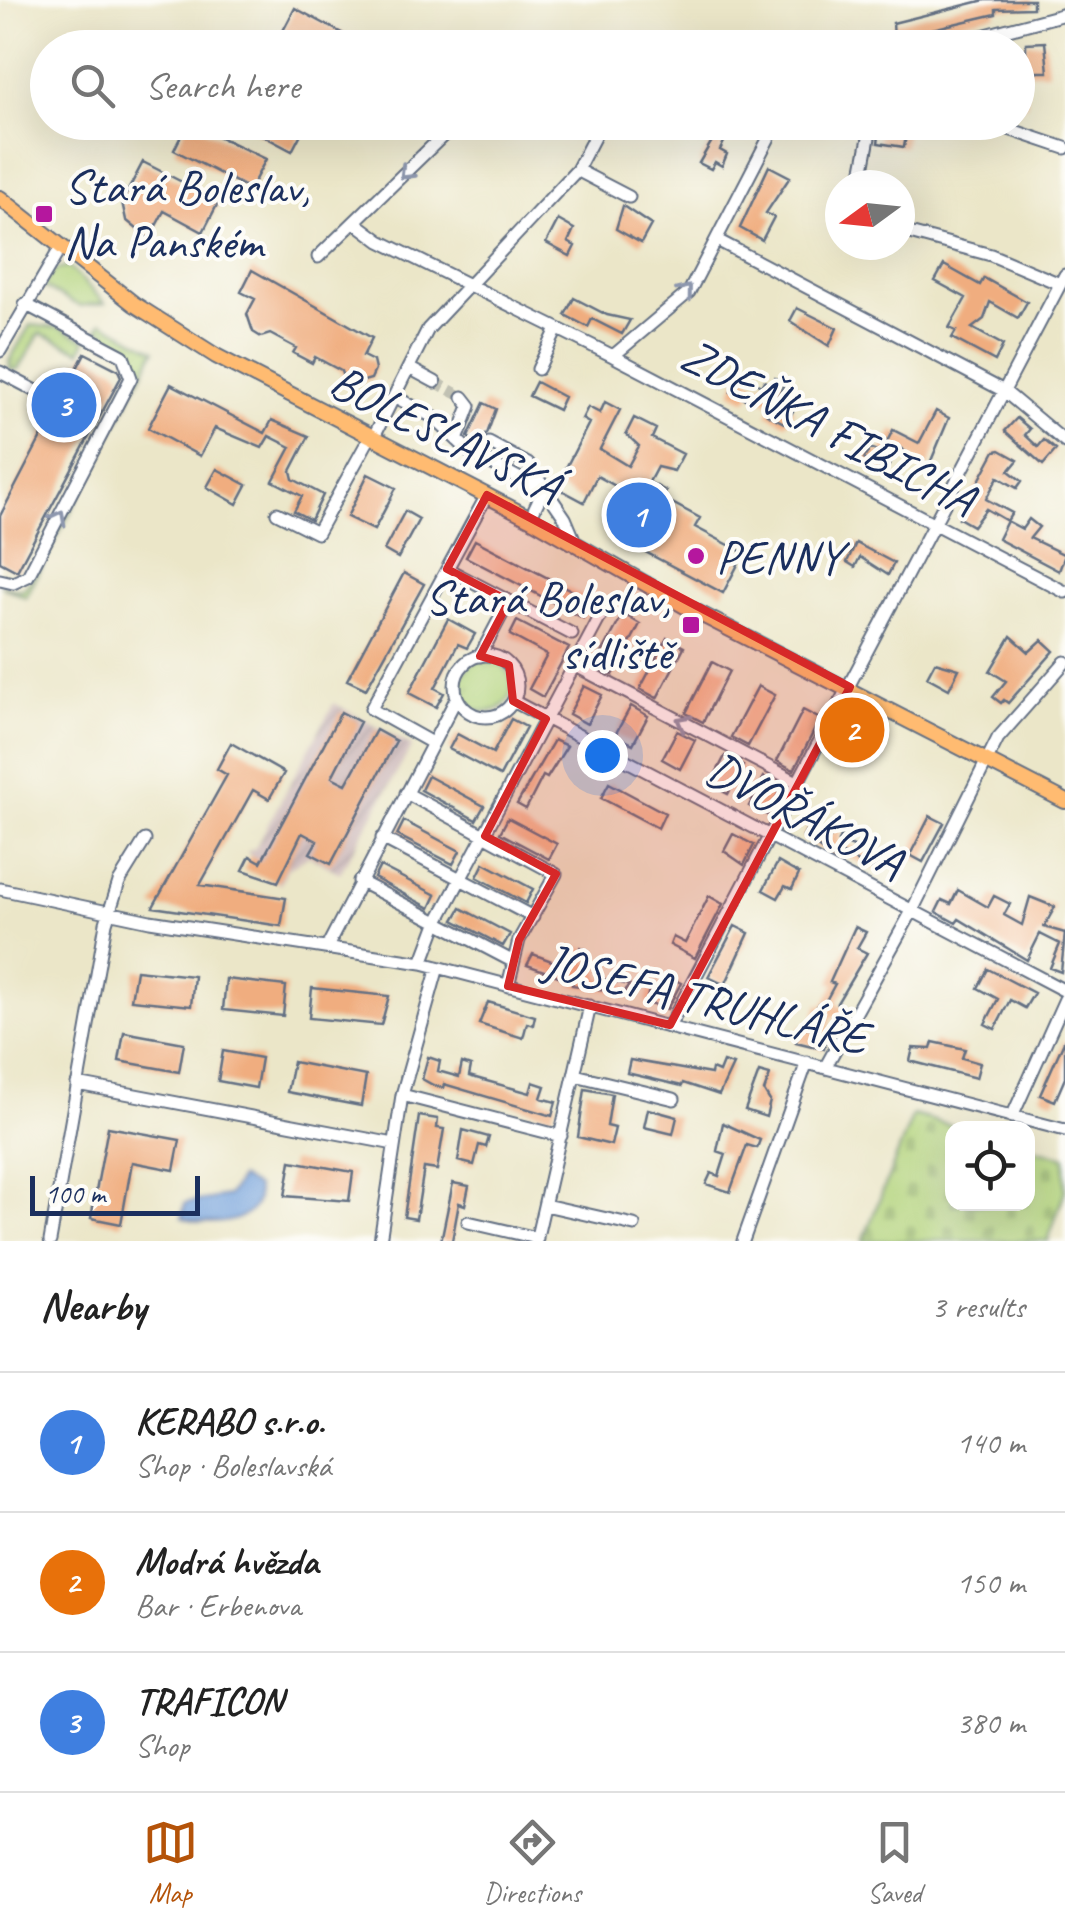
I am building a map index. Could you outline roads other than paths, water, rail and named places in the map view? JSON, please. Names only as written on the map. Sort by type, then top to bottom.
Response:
[{"type":"main road","name":"BOLESLAVSKÁ","points":[[2,202],[116,290],[216,356],[530,518],[683,605],[988,758],[1065,801]]},
{"type":"street","points":[[1005,30],[1065,14]]},
{"type":"street","points":[[1035,138],[1065,148]]},
{"type":"street","points":[[318,257],[439,140]]},
{"type":"street","points":[[277,513],[317,533],[395,396],[428,329],[468,282],[578,170],[593,140]]},
{"type":"street","points":[[614,356],[688,292],[768,140]]},
{"type":"street","points":[[863,170],[869,140]]},
{"type":"street","points":[[578,170],[629,196]]},
{"type":"street","name":"ZDEŇKA FIBICHA","points":[[356,224],[380,241],[614,356],[1065,592]]},
{"type":"street","points":[[670,1025],[801,784],[1062,280],[915,235]]},
{"type":"street","points":[[717,240],[1004,391],[1065,442]]},
{"type":"street","points":[[0,352],[61,247]]},
{"type":"street","points":[[0,580],[13,583],[28,576],[132,378],[124,356],[25,304]]},
{"type":"street","points":[[538,369],[557,329]]},
{"type":"street","points":[[409,368],[435,382]]},
{"type":"street","points":[[0,372],[42,394]]},
{"type":"street","points":[[395,396],[433,416],[457,440],[538,482],[565,518],[576,544]]},
{"type":"street","points":[[457,440],[470,406],[464,397]]},
{"type":"street","points":[[480,451],[538,482]]},
{"type":"street","points":[[530,518],[538,482]]},
{"type":"street","points":[[432,743],[371,709],[486,495]]},
{"type":"street","points":[[447,568],[572,634]]},
{"type":"street","points":[[327,947],[457,697],[458,674],[480,656],[508,601]]},
{"type":"street","points":[[422,963],[436,923],[600,616]]},
{"type":"street","points":[[457,697],[464,708],[480,716],[499,714],[513,701],[517,682],[509,665],[492,656],[480,656]]},
{"type":"street","points":[[826,1066],[911,913],[998,738],[1065,662]]},
{"type":"street","points":[[574,665],[801,784]]},
{"type":"street","name":"DVOŘÁKOVA","points":[[513,701],[1065,995]]},
{"type":"street","points":[[406,793],[556,874],[512,961],[508,986]]},
{"type":"street","points":[[382,838],[533,917]]},
{"type":"street","points":[[50,1241],[109,912],[119,882],[145,840]]},
{"type":"street","points":[[360,881],[512,961]]},
{"type":"street","name":"JOSEFA TRUHLÁŘE","points":[[0,889],[109,912],[422,963],[1065,1130]]},
{"type":"street","points":[[380,1241],[402,1095],[438,968]]},
{"type":"street","points":[[1012,1117],[1065,995]]},
{"type":"street","points":[[468,1222],[537,1239],[590,1006]]},
{"type":"street","points":[[743,1241],[807,1062]]},
{"type":"street","points":[[575,1075],[674,1100]]},
{"type":"street","points":[[77,1084],[394,1144]]},
{"type":"street","points":[[402,1095],[561,1136]]},
{"type":"street","points":[[544,1205],[634,1225]]},
{"type":"water","points":[[240,1178],[256,1187],[257,1199],[244,1216],[219,1223],[182,1217],[185,1203],[228,1196]]},
{"type":"tunnel","points":[[435,382],[463,397]]},
{"type":"place","name":"Stará Boleslav, Na Panském","points":[[44,214]]},
{"type":"place","name":"TRAFICON","points":[[64,405]]},
{"type":"place","name":"KERABO s.r.o.","points":[[639,515]]},
{"type":"place","name":"PENNY","points":[[696,556]]},
{"type":"place","name":"Stará Boleslav, sídliště","points":[[691,625]]},
{"type":"place","name":"Modrá hvězda","points":[[852,730]]}]
